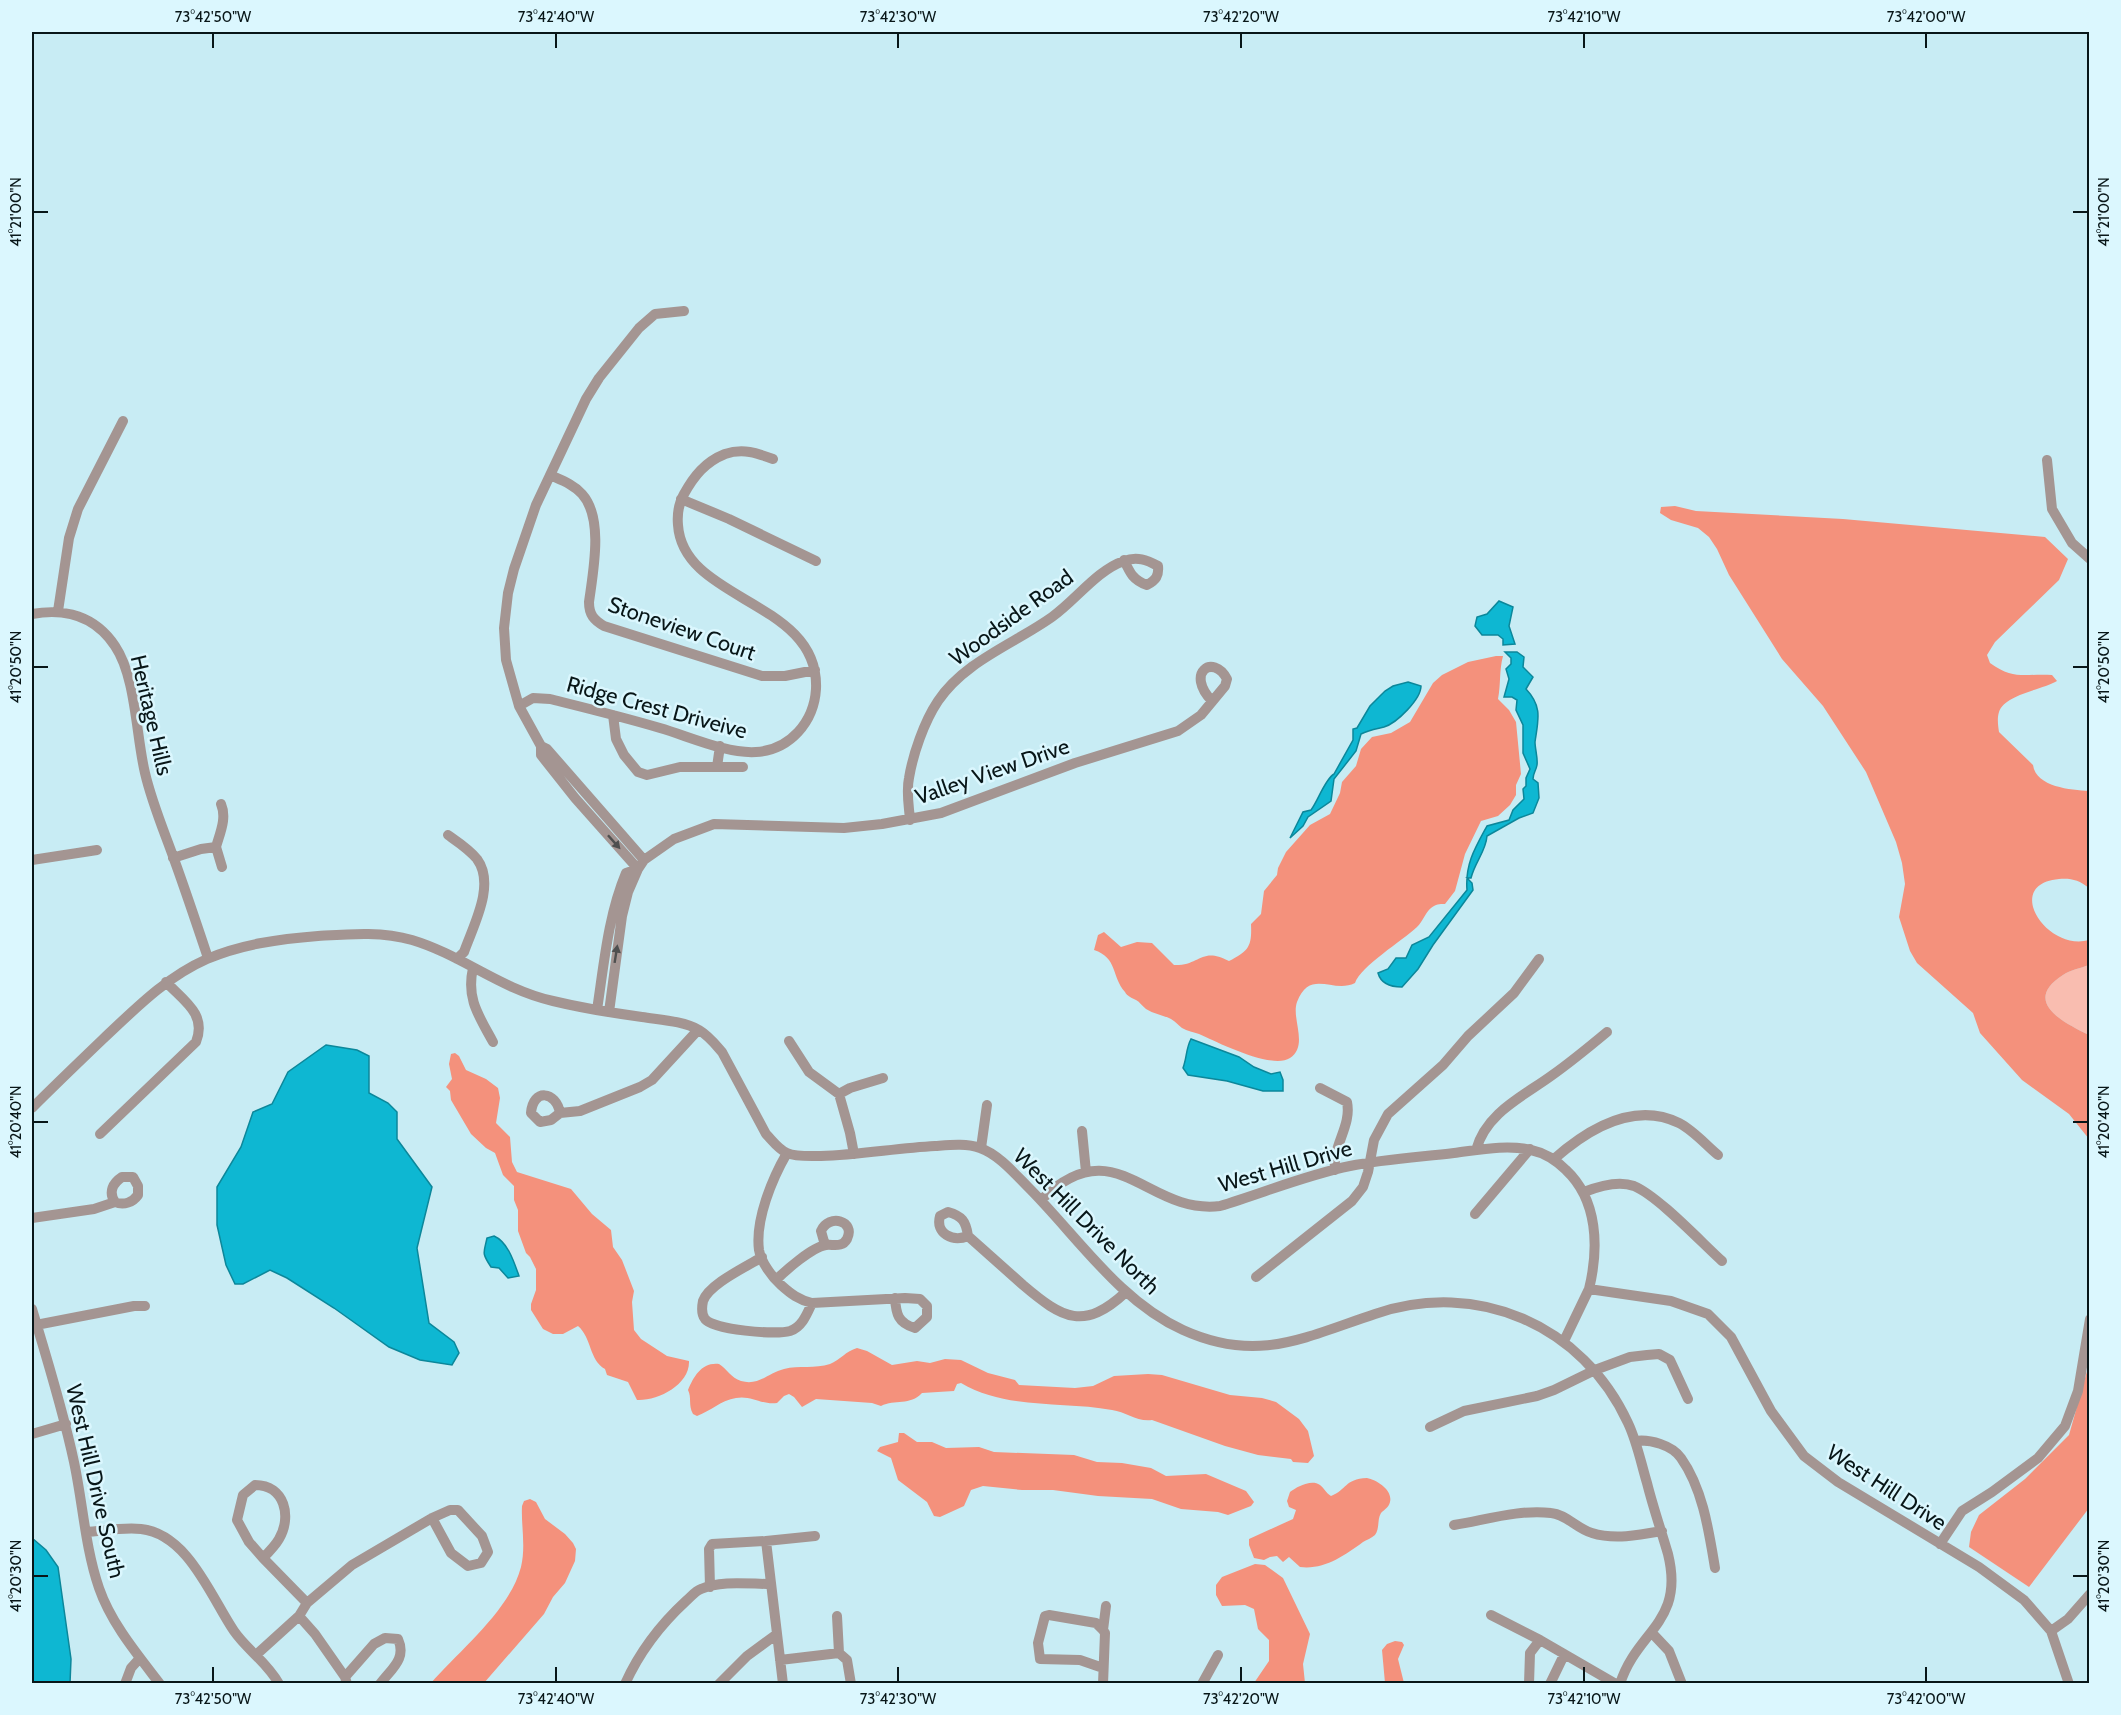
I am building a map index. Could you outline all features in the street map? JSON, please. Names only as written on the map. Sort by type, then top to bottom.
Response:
[{"type":"street","points":[[609,1012],[622,916],[628,892],[641,864],[541,755],[541,746],[519,706],[506,660],[504,628],[508,593],[514,569],[536,505],[586,399],[598,378],[639,328],[655,314],[684,311]]},
{"type":"street","points":[[57,611],[69,538],[78,508],[123,422]]},
{"type":"street","name":"Ridge Crest Driveive","points":[[519,706],[532,698],[542,698],[720,746],[756,752],[772,749],[796,735],[807,722],[814,704],[815,670],[808,649],[799,638],[770,615],[703,571],[685,552],[679,533],[678,515],[681,499],[692,478],[711,461],[726,454],[751,451],[774,459]]},
{"type":"street","points":[[2047,460],[2052,508],[2072,543],[2090,560]]},
{"type":"street","name":"Stoneview Court","points":[[550,475],[572,485],[582,494],[594,524],[594,561],[589,602],[589,611],[594,620],[604,626],[762,676],[785,676],[815,670]]},
{"type":"street","points":[[681,499],[729,519],[816,561]]},
{"type":"street","name":"Woodside Road","points":[[910,820],[909,779],[921,738],[938,702],[954,682],[977,663],[1052,617],[1109,569],[1124,560]]},
{"type":"street","name":"Heritage Hills","points":[[32,614],[69,612],[86,620],[104,633],[115,646],[123,661],[144,773],[208,958]]},
{"type":"street","name":"Valley View Drive","points":[[597,1010],[612,919],[626,873],[674,839],[714,824],[844,828],[910,820],[941,813],[1076,763],[1178,731],[1201,715],[1212,700]]},
{"type":"street","points":[[613,716],[616,739],[624,755],[638,772],[647,775],[681,768],[743,767]]},
{"type":"street","points":[[717,767],[720,746]]},
{"type":"street","points":[[221,804],[224,812],[223,823],[216,847],[222,867]]},
{"type":"street","points":[[448,835],[478,860],[483,877],[483,894],[464,952],[458,959]]},
{"type":"street","points":[[173,858],[216,847]]},
{"type":"street","points":[[32,860],[97,850]]},
{"type":"street","points":[[32,1108],[166,982],[208,958],[263,943],[313,937],[369,933],[409,939],[458,959],[518,991],[541,999],[674,1021],[698,1030],[713,1040],[722,1052],[766,1134],[787,1153],[771,1186],[761,1220],[759,1250],[776,1280],[802,1301],[813,1303],[895,1298]]},
{"type":"street","points":[[1256,1277],[1352,1201],[1363,1187],[1374,1140],[1388,1114],[1443,1065],[1468,1036],[1514,993],[1539,959]]},
{"type":"street","points":[[474,968],[471,993],[474,1006],[493,1042]]},
{"type":"street","points":[[100,1134],[196,1042],[200,1032],[199,1019],[166,982]]},
{"type":"street","points":[[560,1113],[580,1111],[606,1102],[652,1080],[698,1030]]},
{"type":"street","points":[[1476,1150],[1480,1136],[1501,1111],[1607,1032]]},
{"type":"street","points":[[789,1041],[809,1072],[839,1094],[854,1154]]},
{"type":"street","points":[[839,1094],[850,1088],[883,1078]]},
{"type":"street","points":[[1320,1088],[1347,1102],[1350,1113],[1334,1159],[1335,1170]]},
{"type":"street","points":[[981,1148],[987,1105]]},
{"type":"street","points":[[1554,1159],[1575,1140],[1603,1124],[1623,1118],[1643,1116],[1665,1117],[1682,1124],[1718,1155]]},
{"type":"street","points":[[1082,1131],[1086,1172]]},
{"type":"street","name":"West Hill Drive North","points":[[787,1153],[808,1156],[854,1154],[949,1145],[981,1148],[1012,1171],[1126,1292],[1158,1316],[1184,1330],[1217,1342],[1246,1347],[1303,1340],[1398,1307],[1442,1302],[1486,1306],[1512,1314],[1541,1327],[1564,1341],[1595,1370],[1619,1406],[1635,1441],[1672,1571],[1670,1602],[1652,1634],[1623,1672],[1618,1683]]},
{"type":"street","points":[[1475,1214],[1530,1149]]},
{"type":"street","name":"West Hill Drive","points":[[1041,1200],[1071,1177],[1086,1172],[1108,1171],[1127,1176],[1181,1203],[1206,1207],[1228,1203],[1306,1177],[1369,1162],[1476,1150],[1530,1149],[1554,1159],[1574,1177],[1584,1192],[1592,1216],[1595,1244],[1589,1288],[1564,1341]]},
{"type":"street","points":[[1584,1192],[1599,1186],[1620,1184],[1634,1186],[1654,1198],[1722,1261]]},
{"type":"street","points":[[32,1218],[94,1209],[115,1202]]},
{"type":"street","points":[[968,1236],[1046,1305],[1066,1316],[1095,1314],[1108,1308],[1126,1292]]},
{"type":"street","points":[[776,1280],[791,1265],[825,1245]]},
{"type":"street","points":[[762,1257],[711,1289],[704,1300],[702,1312],[705,1320],[714,1325],[736,1329],[780,1333],[800,1325],[813,1303]]},
{"type":"street","name":"West Hill Drive","points":[[1589,1288],[1671,1301],[1708,1314],[1731,1337],[1771,1411],[1804,1456],[1838,1482],[1979,1567],[2024,1600],[2051,1630],[2069,1683]]},
{"type":"street","points":[[36,1324],[134,1306],[146,1306]]},
{"type":"street","name":"West Hill Drive South","points":[[32,1309],[66,1424],[99,1588],[120,1630],[160,1683]]},
{"type":"street","points":[[1940,1544],[1962,1510],[1992,1492],[2038,1458],[2065,1426],[2078,1391],[2090,1319]]},
{"type":"street","points":[[1430,1427],[1464,1412],[1537,1396],[1595,1370],[1630,1358],[1659,1354],[1670,1360],[1688,1399]]},
{"type":"street","points":[[32,1434],[66,1424]]},
{"type":"street","points":[[1635,1441],[1644,1440],[1657,1443],[1670,1448],[1680,1456],[1694,1485],[1706,1521],[1716,1569]]},
{"type":"street","points":[[263,1558],[280,1537],[285,1508],[276,1492],[267,1487],[255,1485],[243,1496],[237,1520],[249,1542],[263,1558],[307,1603]]},
{"type":"street","points":[[257,1654],[299,1616],[307,1603],[352,1564],[432,1518],[445,1511],[458,1510],[485,1541],[488,1552],[485,1559],[471,1566],[462,1562],[451,1553],[432,1518]]},
{"type":"street","points":[[1454,1525],[1535,1512],[1554,1513],[1592,1533],[1608,1536],[1662,1531]]},
{"type":"street","points":[[86,1532],[139,1528],[166,1537],[185,1554],[238,1636],[257,1654],[279,1683]]},
{"type":"street","points":[[710,1587],[712,1544],[815,1536]]},
{"type":"street","points":[[766,1541],[783,1683]]},
{"type":"street","points":[[625,1683],[631,1670],[659,1630],[699,1589],[724,1584],[771,1584]]},
{"type":"street","points":[[2051,1630],[2068,1619],[2090,1594]]},
{"type":"street","points":[[1103,1630],[1106,1606]]},
{"type":"street","points":[[1491,1615],[1618,1683]]},
{"type":"street","points":[[299,1616],[315,1634],[346,1680],[374,1644],[385,1638],[399,1639],[402,1655],[391,1672],[380,1683]]},
{"type":"street","points":[[837,1616],[839,1653],[847,1660],[851,1683]]},
{"type":"street","points":[[1103,1668],[1080,1660],[1040,1659],[1038,1643],[1045,1616],[1096,1623],[1103,1630],[1105,1634],[1103,1683]]},
{"type":"street","points":[[719,1683],[747,1656],[777,1634]]},
{"type":"street","points":[[1652,1634],[1669,1652],[1682,1683]]},
{"type":"street","points":[[1529,1683],[1530,1653],[1540,1640]]},
{"type":"street","points":[[780,1659],[839,1653]]},
{"type":"street","points":[[1202,1683],[1218,1655]]},
{"type":"street","points":[[1550,1683],[1564,1655]]},
{"type":"street","points":[[124,1683],[130,1668],[140,1658]]},
{"type":"shaded area","points":[[1675,506],[1696,511],[1843,519],[2045,537],[2068,559],[2059,580],[1995,642],[1987,655],[1990,663],[2007,672],[2021,675],[2052,675],[2057,681],[2008,701],[1999,712],[1999,732],[2033,765],[2040,778],[2047,783],[2073,790],[2089,791],[2089,888],[2078,881],[2059,879],[2042,884],[2034,892],[2032,904],[2037,916],[2046,927],[2059,936],[2073,941],[2089,940],[2089,965],[2072,970],[2051,985],[2046,994],[2046,1002],[2050,1010],[2058,1017],[2089,1035],[2089,1139],[2069,1114],[2022,1080],[1980,1033],[1973,1013],[1917,963],[1910,951],[1899,917],[1905,884],[1902,863],[1896,842],[1866,772],[1823,706],[1782,659],[1729,575],[1709,537],[1698,528],[1671,520],[1660,513],[1661,507]]},
{"type":"shaded area","points":[[1503,656],[1498,699],[1509,710],[1516,722],[1521,774],[1516,785],[1516,795],[1510,805],[1498,816],[1481,821],[1465,854],[1455,891],[1445,904],[1438,904],[1431,908],[1417,927],[1365,969],[1355,983],[1347,986],[1315,984],[1308,986],[1302,992],[1296,1009],[1299,1039],[1296,1053],[1282,1061],[1258,1058],[1184,1029],[1171,1019],[1146,1009],[1127,995],[1111,963],[1102,953],[1094,950],[1098,935],[1104,932],[1121,947],[1137,942],[1152,943],[1174,965],[1183,965],[1212,955],[1229,961],[1241,954],[1250,943],[1251,924],[1261,914],[1264,891],[1277,875],[1286,852],[1310,825],[1330,814],[1340,793],[1342,782],[1356,766],[1361,749],[1372,737],[1391,733],[1410,722],[1433,683],[1442,675],[1468,662]]},
{"type":"shaded area","points":[[2089,965],[2089,1035],[2058,1017],[2046,1002],[2046,994],[2051,985],[2063,975]]},
{"type":"shaded area","points":[[455,1053],[466,1070],[486,1079],[498,1088],[500,1098],[496,1123],[510,1137],[512,1162],[517,1172],[571,1189],[592,1214],[611,1230],[613,1247],[622,1260],[634,1291],[632,1302],[634,1330],[641,1339],[667,1356],[689,1361],[684,1377],[671,1390],[654,1398],[637,1400],[628,1382],[607,1375],[605,1369],[593,1355],[583,1331],[578,1326],[563,1334],[553,1334],[543,1329],[531,1310],[536,1290],[536,1269],[526,1253],[518,1231],[518,1210],[514,1200],[514,1186],[503,1175],[495,1153],[471,1134],[446,1087],[452,1079],[449,1064],[451,1054]]},
{"type":"shaded area","points":[[857,1348],[892,1365],[917,1361],[930,1363],[945,1359],[961,1360],[988,1373],[1015,1380],[1019,1385],[1075,1388],[1093,1386],[1114,1376],[1148,1374],[1162,1375],[1230,1395],[1262,1398],[1276,1402],[1299,1419],[1308,1431],[1314,1456],[1308,1463],[1258,1455],[1225,1446],[1152,1420],[1141,1420],[1117,1411],[1016,1401],[979,1392],[961,1383],[957,1384],[954,1391],[922,1393],[912,1400],[881,1406],[872,1403],[816,1399],[802,1407],[789,1394],[777,1403],[766,1403],[741,1397],[731,1399],[697,1416],[693,1414],[688,1390],[696,1375],[708,1365],[719,1364],[738,1380],[753,1382],[784,1369],[830,1364]]},
{"type":"shaded area","points":[[2089,1364],[2089,1508],[2029,1587],[1969,1547],[1971,1532],[1979,1515],[2025,1479],[2069,1435]]},
{"type":"shaded area","points":[[899,1433],[904,1433],[917,1442],[932,1442],[946,1448],[979,1447],[994,1452],[1074,1455],[1097,1462],[1151,1468],[1166,1476],[1206,1474],[1246,1491],[1254,1502],[1251,1506],[1228,1515],[1181,1509],[1152,1499],[983,1486],[971,1490],[964,1506],[940,1517],[934,1516],[927,1502],[898,1480],[891,1458],[877,1451],[880,1447],[898,1442]]},
{"type":"shaded area","points":[[1367,1478],[1383,1486],[1390,1498],[1389,1505],[1380,1515],[1374,1536],[1341,1557],[1317,1566],[1300,1567],[1289,1557],[1283,1562],[1277,1556],[1264,1560],[1254,1558],[1249,1539],[1293,1519],[1296,1510],[1289,1507],[1287,1501],[1290,1492],[1308,1483],[1316,1483],[1331,1496],[1354,1480]]},
{"type":"shaded area","points":[[530,1499],[536,1502],[545,1519],[565,1534],[576,1549],[575,1561],[565,1583],[553,1597],[544,1614],[484,1683],[431,1683],[483,1629],[515,1583],[522,1559],[522,1506],[524,1501]]},
{"type":"shaded area","points":[[1255,1564],[1265,1565],[1283,1578],[1310,1634],[1303,1664],[1305,1683],[1254,1683],[1269,1661],[1269,1640],[1258,1629],[1254,1609],[1245,1605],[1222,1606],[1216,1595],[1216,1585],[1222,1577]]},
{"type":"shaded area","points":[[1395,1641],[1402,1642],[1404,1645],[1398,1659],[1404,1683],[1385,1683],[1382,1650],[1387,1644]]},
{"type":"water","points":[[1499,601],[1513,607],[1509,626],[1515,644],[1503,645],[1503,639],[1498,635],[1482,635],[1475,626],[1477,617],[1487,614]]},
{"type":"water","points":[[1505,652],[1517,652],[1524,657],[1523,667],[1533,677],[1526,689],[1535,702],[1538,714],[1535,742],[1537,765],[1533,779],[1538,783],[1539,798],[1533,813],[1487,836],[1485,847],[1471,878],[1467,878],[1472,856],[1487,826],[1509,820],[1513,810],[1524,799],[1523,789],[1526,786],[1526,778],[1530,769],[1523,753],[1523,725],[1516,710],[1517,700],[1504,697],[1509,679],[1506,669],[1511,664],[1511,658]]},
{"type":"water","points":[[1408,682],[1421,686],[1413,704],[1389,725],[1361,734],[1356,751],[1334,779],[1331,801],[1308,817],[1303,826],[1290,838],[1303,812],[1311,810],[1328,780],[1334,774],[1353,740],[1353,729],[1357,728],[1370,706],[1385,691]]},
{"type":"water","points":[[1467,878],[1472,883],[1473,890],[1418,969],[1402,987],[1384,982],[1378,973],[1388,969],[1396,958],[1406,958],[1412,945],[1429,937],[1467,890]]},
{"type":"water","points":[[1191,1039],[1239,1057],[1271,1074],[1280,1072],[1283,1091],[1263,1091],[1227,1081],[1188,1075],[1183,1068]]},
{"type":"water","points":[[326,1045],[357,1050],[369,1056],[369,1093],[388,1103],[397,1112],[397,1139],[432,1187],[417,1248],[429,1323],[454,1342],[459,1353],[452,1365],[420,1360],[389,1347],[334,1308],[287,1278],[270,1270],[243,1284],[235,1284],[226,1265],[217,1225],[217,1187],[241,1147],[253,1112],[272,1104],[288,1072]]},
{"type":"water","points":[[494,1236],[507,1248],[519,1276],[508,1278],[499,1268],[491,1267],[484,1252],[487,1238]]},
{"type":"water","points":[[32,1538],[46,1550],[58,1567],[71,1659],[70,1683],[32,1683]]}]
